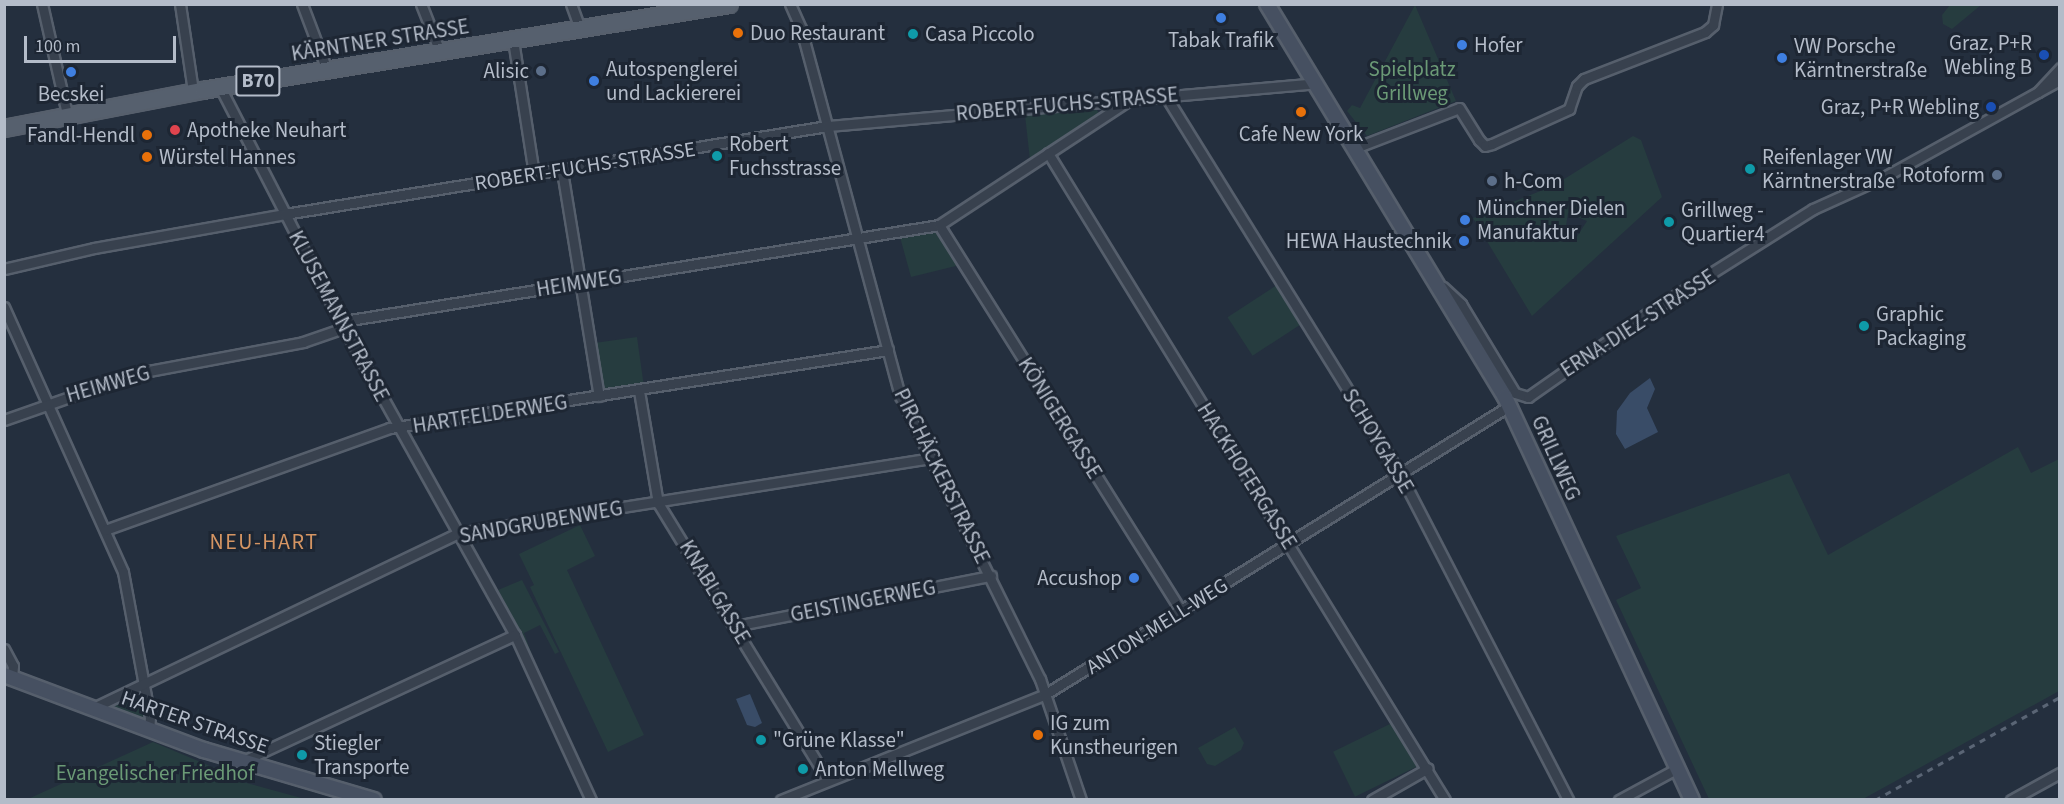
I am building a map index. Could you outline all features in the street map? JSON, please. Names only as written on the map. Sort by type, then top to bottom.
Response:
[{"type":"main road","name":"KÄRNTNER STRASSE","points":[[4,128],[67,114],[220,87],[729,4]]},
{"type":"main road","name":"GRILLWEG","points":[[1268,4],[1314,83],[1439,283],[1509,406],[1692,800]]},
{"type":"main road","name":"HARTER STRASSE","points":[[8,676],[91,709],[242,762],[375,800]]},
{"type":"street","points":[[42,4],[67,114]]},
{"type":"street","points":[[180,4],[193,92]]},
{"type":"street","points":[[302,4],[327,70]]},
{"type":"street","points":[[422,4],[440,52]]},
{"type":"street","points":[[571,4],[580,29]]},
{"type":"street","name":"PIRCHÄCKERSTRASSE","points":[[790,4],[801,29],[900,396],[991,576],[1044,695],[1081,800]]},
{"type":"street","points":[[1354,148],[1459,108],[1485,146],[1558,117],[1569,109],[1584,79],[1705,32],[1713,26],[1717,4]]},
{"type":"street","points":[[513,39],[534,174]]},
{"type":"street","name":"ERNA-DIEZ-STRASSE","points":[[2038,92],[2060,68]]},
{"type":"street","name":"ERNA-DIEZ-STRASSE","points":[[1439,283],[1461,304],[1515,393],[1528,397],[1651,310],[1695,285],[1814,209],[1886,176],[2060,80]]},
{"type":"street","name":"ROBERT-FUCHS-STRASSE","points":[[4,269],[94,248],[285,214],[562,171],[826,126],[1314,83]]},
{"type":"street","name":"KLUSEMANNSTRASSE","points":[[220,87],[344,328],[515,635],[591,800]]},
{"type":"street","name":"SCHOYGASSE","points":[[1165,95],[1400,474],[1568,800]]},
{"type":"street","name":"HEIMWEG","points":[[4,420],[45,403],[138,373],[303,342],[344,328],[350,320],[939,225],[1132,99]]},
{"type":"street","name":"HACKHOFERGASSE","points":[[1048,153],[1428,768],[1445,800]]},
{"type":"street","points":[[562,171],[599,396]]},
{"type":"street","name":"KÖNIGERGASSE","points":[[939,225],[1182,611]]},
{"type":"street","points":[[4,307],[45,403],[123,572],[143,682],[149,730]]},
{"type":"street","name":"HARTFELDERWEG","points":[[105,530],[390,428],[399,429],[888,350]]},
{"type":"street","name":"KNABLGASSE","points":[[639,391],[658,503],[828,780]]},
{"type":"street","name":"ANTON-MELL-WEG","points":[[781,800],[1044,695],[1509,406]]},
{"type":"street","name":"SANDGRUBENWEG","points":[[91,709],[143,682],[458,533],[931,458]]},
{"type":"street","name":"GEISTINGERWEG","points":[[735,626],[991,576]]},
{"type":"street","points":[[242,762],[515,635]]},
{"type":"street","points":[[4,649],[13,666],[8,676]]},
{"type":"street","points":[[1372,800],[1428,768]]},
{"type":"street","points":[[1619,800],[1676,769]]},
{"type":"street","points":[[2011,800],[2060,773]]},
{"type":"green space","name":"Spielplatz Grillweg","points":[[1415,5],[1456,101],[1367,136],[1347,111],[1352,105],[1360,108]]},
{"type":"green space","points":[[1950,5],[1981,5],[1952,29],[1943,24],[1942,15]]},
{"type":"green space","points":[[1097,110],[1099,114],[1030,160],[1025,115]]},
{"type":"green space","points":[[1633,136],[1641,140],[1662,197],[1532,316],[1473,218],[1553,186]],"holes":[[[1568,213],[1587,221],[1574,241],[1565,232]]]},
{"type":"green space","points":[[935,232],[960,265],[911,277],[900,237]]},
{"type":"green space","points":[[1277,285],[1302,324],[1253,356],[1228,317]]},
{"type":"green space","points":[[637,337],[644,386],[601,392],[594,343]]},
{"type":"green space","points":[[2018,447],[2031,473],[2059,459],[2059,691],[1863,799],[1709,799],[1616,600],[1641,588],[1616,536],[1789,473],[1828,555]]},
{"type":"green space","points":[[580,525],[595,556],[567,570],[644,735],[608,752],[530,587],[534,585],[519,554]]},
{"type":"green space","points":[[522,580],[559,652],[555,654],[540,625],[524,633],[532,655],[498,590]]},
{"type":"green space","points":[[119,697],[144,700],[146,716],[140,719],[107,706]]},
{"type":"green space","points":[[1396,721],[1418,766],[1355,797],[1333,752]]},
{"type":"green space","points":[[1235,727],[1244,743],[1241,750],[1215,766],[1207,764],[1198,748]]},
{"type":"green space","name":"Evangelischer Friedhof","points":[[153,742],[222,771],[221,776],[305,799],[28,799]]},
{"type":"water","points":[[1650,378],[1655,389],[1647,408],[1658,432],[1625,449],[1616,434],[1617,411],[1630,393]]},
{"type":"water","points":[[750,694],[762,723],[755,727],[747,725],[736,699]]},
{"type":"railway","points":[[1875,800],[2060,697]]},
{"type":"place","name":"Tabak Trafik","points":[[1221,18]]},
{"type":"place","name":"Duo Restaurant","points":[[738,33]]},
{"type":"place","name":"Casa Piccolo","points":[[913,34]]},
{"type":"place","name":"Hofer","points":[[1462,45]]},
{"type":"place","name":"Graz, P+R Webling B","points":[[2044,55]]},
{"type":"place","name":"VW Porsche Kärntnerstraße","points":[[1782,58]]},
{"type":"place","name":"Alisic","points":[[541,71]]},
{"type":"place","name":"Becskei","points":[[71,72]]},
{"type":"place","name":"Autospenglerei und Lackiererei","points":[[594,81]]},
{"type":"place","name":"Graz, P+R Webling","points":[[1991,107]]},
{"type":"place","name":"Cafe New York","points":[[1301,112]]},
{"type":"place","name":"Apotheke Neuhart","points":[[175,130]]},
{"type":"place","name":"Fandl-Hendl","points":[[147,135]]},
{"type":"place","name":"Robert Fuchsstrasse","points":[[717,156]]},
{"type":"place","name":"Würstel Hannes","points":[[147,157]]},
{"type":"place","name":"Reifenlager VW Kärntnerstraße","points":[[1750,169]]},
{"type":"place","name":"Rotoform","points":[[1997,175]]},
{"type":"place","name":"h-Com","points":[[1492,181]]},
{"type":"place","name":"Münchner Dielen Manufaktur","points":[[1465,220]]},
{"type":"place","name":"Grillweg - Quartier4","points":[[1669,222]]},
{"type":"place","name":"HEWA Haustechnik","points":[[1464,241]]},
{"type":"place","name":"Graphic Packaging","points":[[1864,326]]},
{"type":"place","name":"Accushop","points":[[1134,578]]},
{"type":"place","name":"IG zum Kunstheurigen","points":[[1038,735]]},
{"type":"place","name":"\"Grüne Klasse\"","points":[[761,740]]},
{"type":"place","name":"Stiegler Transporte","points":[[302,755]]},
{"type":"place","name":"Anton Mellweg","points":[[803,769]]},
{"type":"district","name":"NEU-HART","points":[[264,543]]}]
